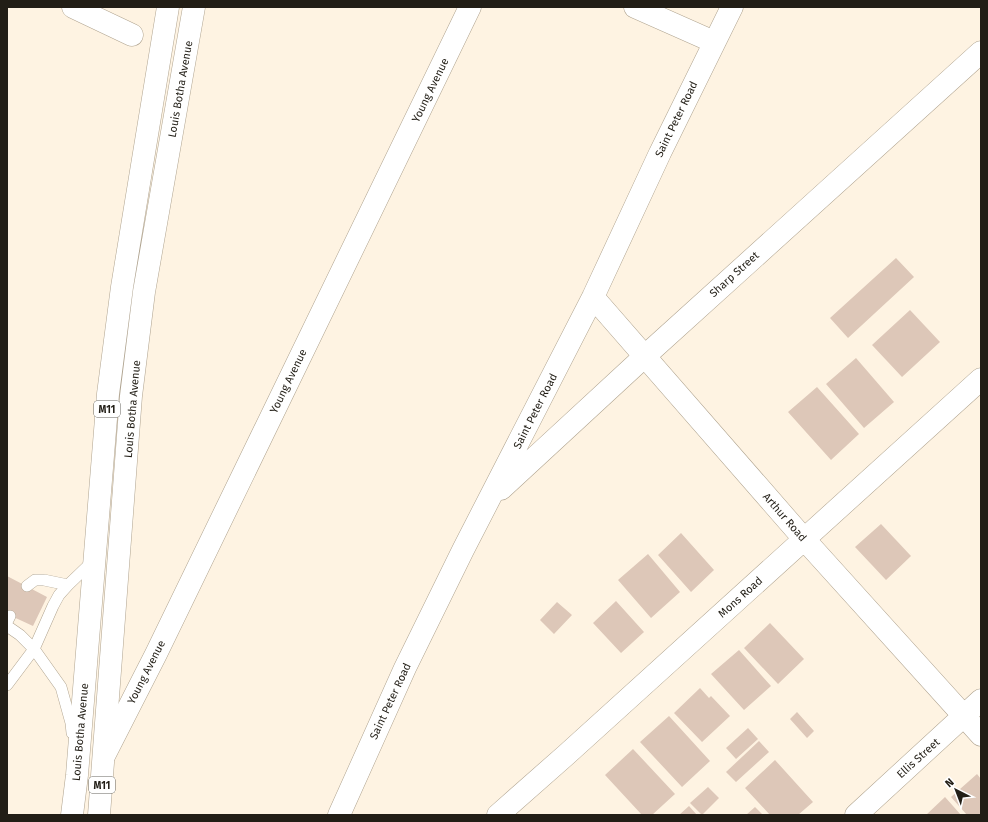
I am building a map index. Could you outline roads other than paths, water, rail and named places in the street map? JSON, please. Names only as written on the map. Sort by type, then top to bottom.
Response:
[{"type":"street","points":[[73,7],[132,35]]},
{"type":"street","name":"Louis Botha Avenue","points":[[72,815],[77,775],[108,394],[122,287],[168,7]]},
{"type":"street","name":"Louis Botha Avenue","points":[[100,815],[131,396],[144,292],[194,7]]},
{"type":"street","name":"Young Avenue","points":[[105,754],[156,654],[470,7]]},
{"type":"street","points":[[635,7],[714,42]]},
{"type":"street","name":"Saint Peter Road","points":[[339,815],[405,668],[593,296],[732,7]]},
{"type":"street","name":"Sharp Street","points":[[490,499],[645,356],[981,52]]},
{"type":"street","name":"Arthur Road","points":[[593,296],[804,539],[981,735]]},
{"type":"street","name":"Mons Road","points":[[498,815],[981,379]]},
{"type":"street","name":"Ellis Street","points":[[856,815],[981,700]]},
{"type":"lane","points":[[7,685],[34,649],[59,596],[68,585],[95,560]]},
{"type":"lane","points":[[27,586],[35,580],[44,580],[68,585]]},
{"type":"lane","points":[[8,621],[34,649],[61,687],[72,723],[77,775]]}]
